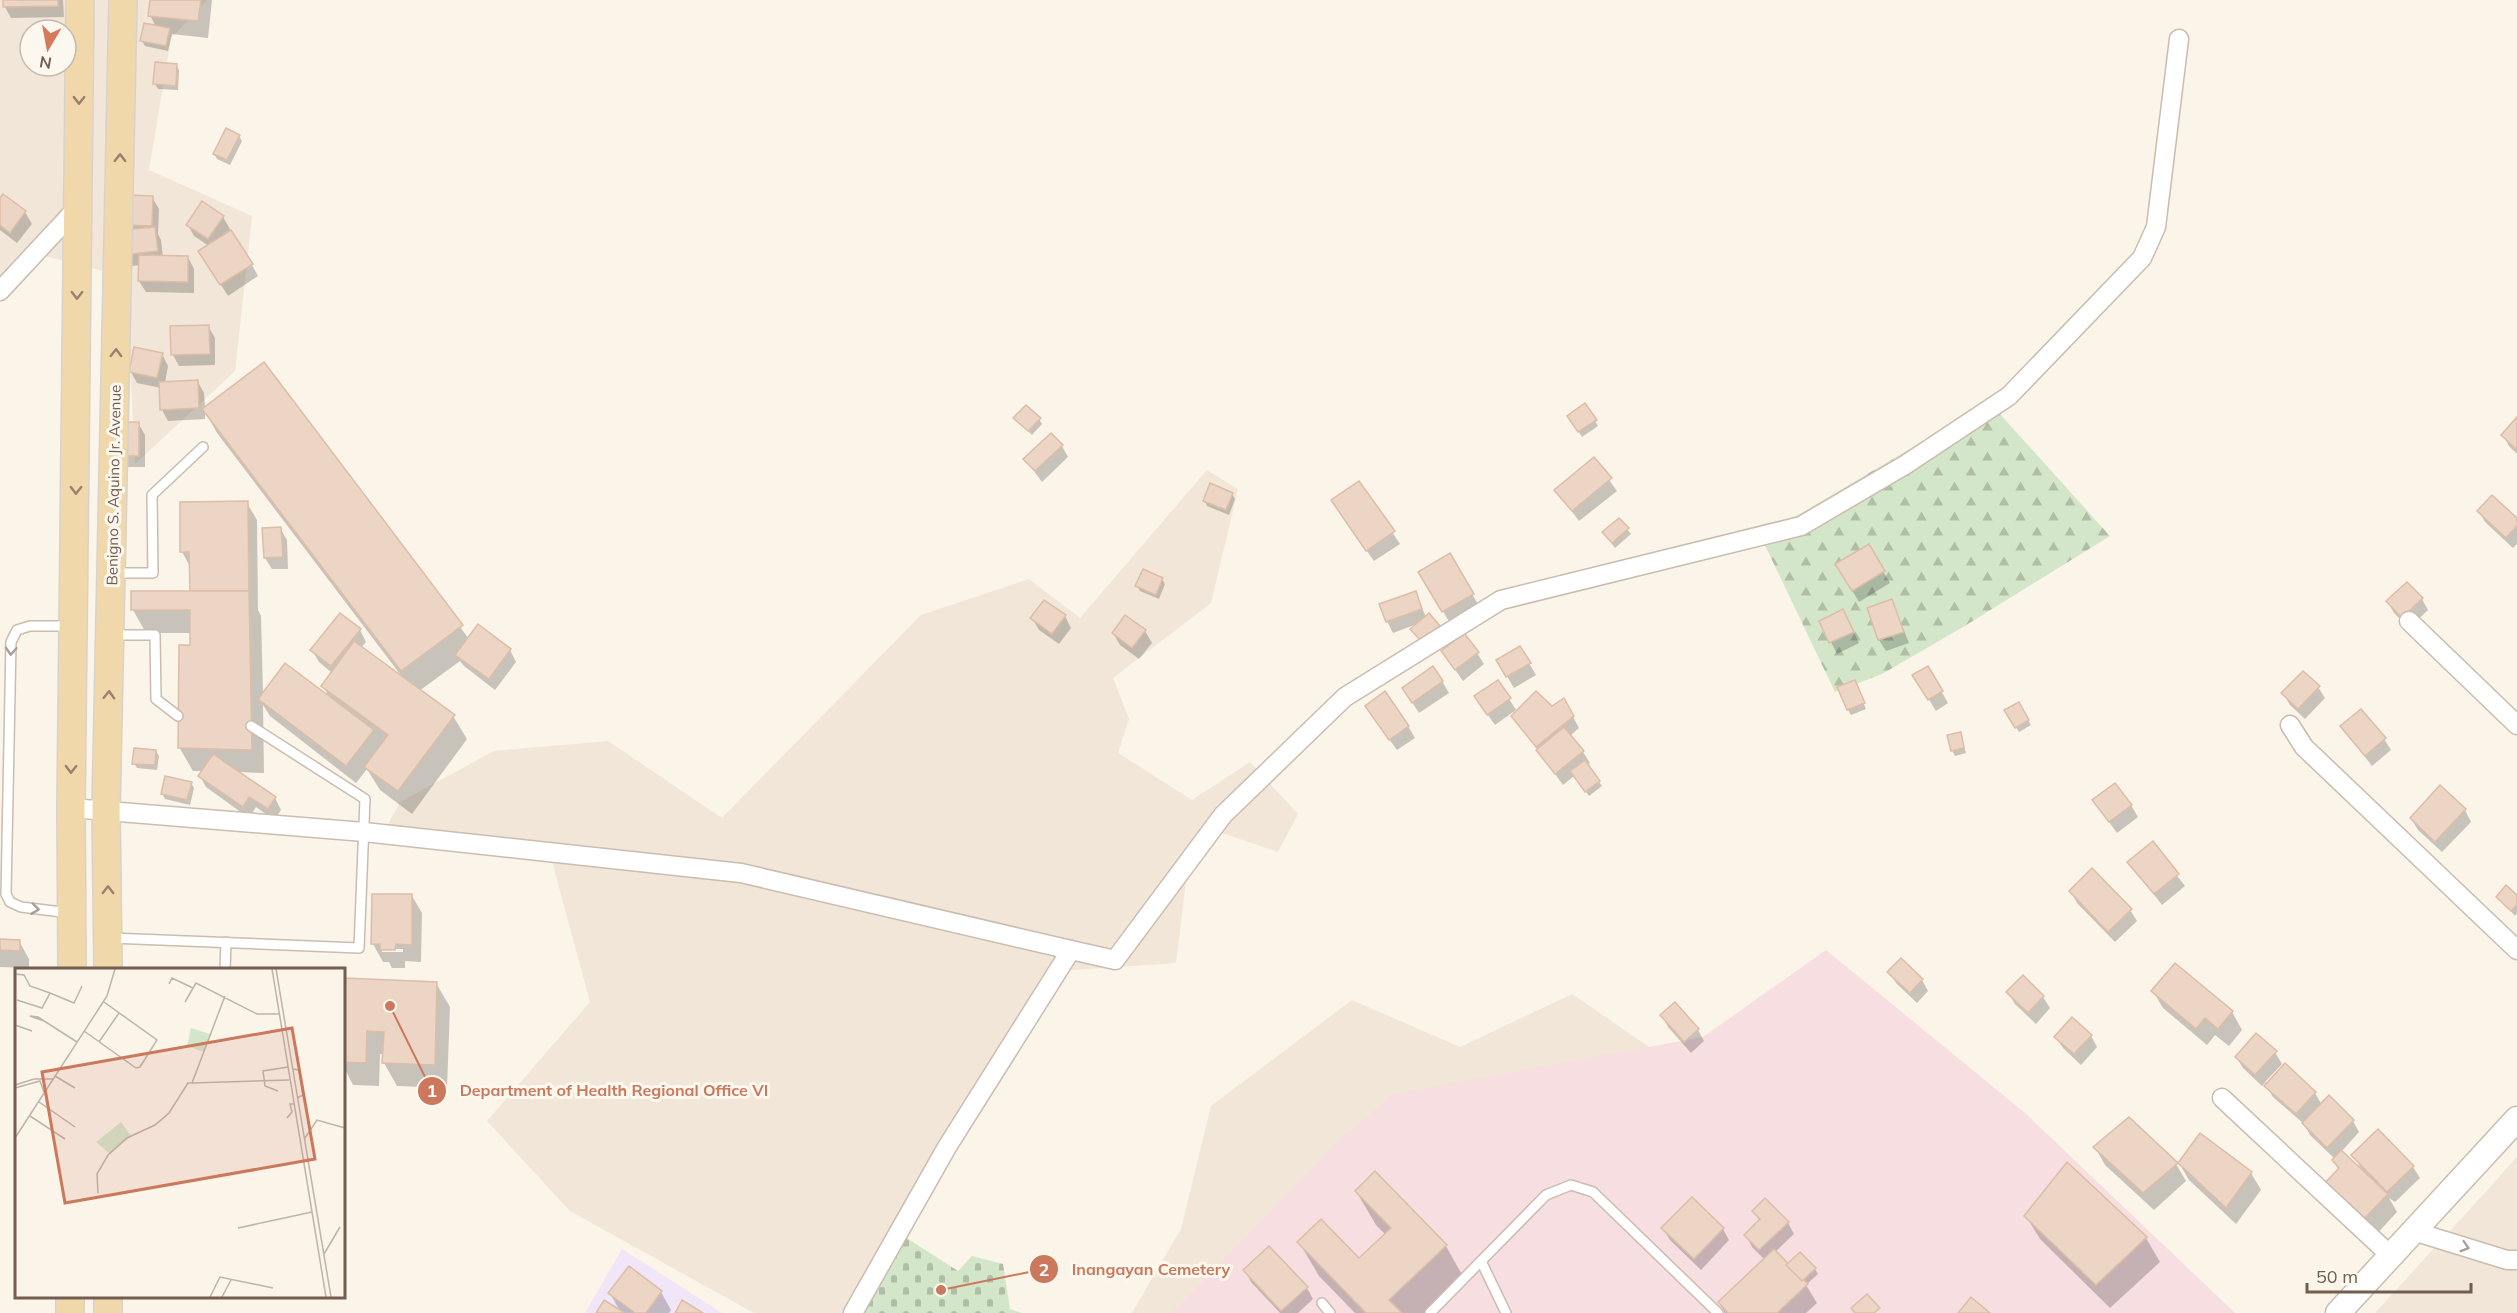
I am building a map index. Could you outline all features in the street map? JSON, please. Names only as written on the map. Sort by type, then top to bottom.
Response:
[{"type":"main road","points":[[72,968],[71,808],[80,0]]},
{"type":"main road","name":"Benigno S. Aquino Jr. Avenue","points":[[108,968],[106,810],[123,0]]},
{"type":"main road","points":[[80,63],[122,64]]},
{"type":"main road","points":[[2337,1313],[2517,1119]]},
{"type":"street","points":[[71,808],[364,832],[741,873],[1115,960],[1223,815],[1345,697],[1501,600],[1801,526],[1905,465],[2009,396],[2142,258],[2156,227],[2179,39]]},
{"type":"street","points":[[0,291],[78,207]]},
{"type":"street","points":[[2409,621],[2517,725]]},
{"type":"street","points":[[2290,725],[2304,747],[2517,950]]},
{"type":"street","points":[[854,1313],[947,1147],[1071,950]]},
{"type":"street","points":[[2222,1098],[2390,1255]]},
{"type":"street","points":[[2413,1231],[2507,1260],[2517,1260]]},
{"type":"lane","points":[[112,573],[153,573],[152,495],[203,447]]},
{"type":"lane","points":[[72,913],[21,907],[10,902],[6,894],[11,642],[17,630],[30,626],[74,626]]},
{"type":"lane","points":[[111,635],[154,635],[156,699],[178,716]]},
{"type":"lane","points":[[108,938],[359,948],[365,800],[251,726]]},
{"type":"lane","points":[[225,968],[226,942]]},
{"type":"lane","points":[[1430,1313],[1546,1195],[1571,1185],[1593,1192],[1718,1313]]},
{"type":"lane","points":[[1482,1261],[1506,1313]]},
{"type":"lane","points":[[1322,1304],[1330,1313]]},
{"type":"shaded area","points":[[0,0],[207,0],[171,38],[149,170],[252,216],[235,371],[135,464],[126,277],[30,252],[0,287]]},
{"type":"shaded area","points":[[1207,470],[1238,489],[1211,603],[1113,678],[1129,719],[1118,753],[1192,800],[1250,762],[1298,814],[1278,852],[1213,830],[1188,865],[1176,963],[1045,972],[847,1305],[853,1313],[754,1313],[570,1211],[487,1121],[590,1002],[549,850],[386,828],[400,802],[494,751],[608,741],[722,818],[921,615],[1029,579],[1080,618]]},
{"type":"shaded area","points":[[1826,950],[2025,1113],[2235,1313],[1172,1313],[1342,1137],[1394,1094],[1703,1037]]},
{"type":"shaded area","points":[[1572,994],[1652,1049],[1420,1313],[1132,1313],[1181,1229],[1211,1106],[1352,1000],[1460,1047]]},
{"type":"shaded area","points":[[2517,1157],[2517,1313],[2375,1313],[2481,1197]]},
{"type":"shaded area","points":[[622,1249],[722,1313],[585,1313]]},
{"type":"green space","points":[[1989,402],[2110,536],[1882,674],[1835,692],[1761,537]]},
{"type":"green space","points":[[905,1237],[958,1271],[972,1256],[1003,1264],[1010,1309],[1022,1313],[862,1313]]},
{"type":"building","points":[[3,0],[58,0],[58,6],[3,7]]},
{"type":"building","points":[[150,0],[201,0],[198,21],[148,16]]},
{"type":"building","points":[[144,23],[170,28],[166,46],[140,41]]},
{"type":"building","points":[[155,62],[177,64],[176,86],[153,84]]},
{"type":"building","points":[[226,128],[240,135],[227,160],[213,154]]},
{"type":"building","points":[[3,194],[26,211],[10,233],[0,225],[0,198]]},
{"type":"building","points":[[127,195],[153,196],[152,226],[126,225]]},
{"type":"building","points":[[202,201],[224,216],[208,239],[186,225]]},
{"type":"building","points":[[155,227],[158,251],[124,255],[121,230]]},
{"type":"building","points":[[231,230],[253,264],[220,285],[198,251]]},
{"type":"building","points":[[139,255],[188,256],[188,282],[138,281]]},
{"type":"building","points":[[209,325],[210,354],[171,355],[170,326]]},
{"type":"building","points":[[134,347],[163,353],[157,378],[129,372]]},
{"type":"building","points":[[264,362],[463,625],[401,671],[202,409]]},
{"type":"building","points":[[198,380],[199,408],[160,410],[159,382]]},
{"type":"building","points":[[1585,403],[1597,420],[1578,432],[1567,416]]},
{"type":"building","points":[[1026,405],[1041,418],[1028,431],[1013,418]]},
{"type":"building","points":[[2517,417],[2517,450],[2501,435]]},
{"type":"building","points":[[120,422],[139,422],[139,456],[120,456]]},
{"type":"building","points":[[1051,433],[1063,445],[1035,471],[1023,459]]},
{"type":"building","points":[[1594,457],[1612,478],[1572,511],[1554,490]]},
{"type":"building","points":[[1359,481],[1395,531],[1366,551],[1331,500]]},
{"type":"building","points":[[1210,483],[1233,493],[1226,510],[1203,501]]},
{"type":"building","points":[[2492,495],[2517,518],[2517,526],[2506,538],[2477,511]]},
{"type":"building","points":[[248,501],[249,591],[190,591],[189,552],[180,552],[180,502]]},
{"type":"building","points":[[1619,518],[1629,528],[1612,543],[1602,532]]},
{"type":"building","points":[[281,527],[283,557],[264,558],[262,528]]},
{"type":"building","points":[[1869,544],[1885,571],[1852,591],[1835,564]]},
{"type":"building","points":[[1450,553],[1474,594],[1442,612],[1418,572]]},
{"type":"building","points":[[1143,569],[1163,578],[1156,595],[1135,586]]},
{"type":"building","points":[[2407,582],[2423,598],[2402,618],[2386,601]]},
{"type":"building","points":[[131,591],[249,591],[252,750],[178,748],[179,645],[190,645],[190,610],[131,610]]},
{"type":"building","points":[[1416,591],[1422,609],[1386,622],[1379,604]]},
{"type":"building","points":[[1892,599],[1904,632],[1878,640],[1867,608]]},
{"type":"building","points":[[1044,600],[1066,615],[1052,634],[1030,618]]},
{"type":"building","points":[[1843,609],[1854,632],[1829,643],[1819,621]]},
{"type":"building","points":[[340,613],[361,629],[331,666],[310,650]]},
{"type":"building","points":[[1429,613],[1440,626],[1421,641],[1410,629]]},
{"type":"building","points":[[1125,615],[1146,630],[1132,648],[1112,633]]},
{"type":"building","points":[[478,624],[511,649],[489,679],[455,655]]},
{"type":"building","points":[[1464,633],[1479,652],[1455,670],[1441,651]]},
{"type":"building","points":[[354,641],[455,715],[398,791],[364,767],[388,735],[321,686]]},
{"type":"building","points":[[1520,646],[1531,663],[1506,677],[1496,660]]},
{"type":"building","points":[[285,663],[374,730],[346,766],[258,699]]},
{"type":"building","points":[[1433,666],[1443,681],[1412,703],[1402,688]]},
{"type":"building","points":[[1928,666],[1943,691],[1928,700],[1912,675]]},
{"type":"building","points":[[2303,671],[2320,686],[2298,709],[2281,693]]},
{"type":"building","points":[[1498,680],[1511,698],[1487,715],[1474,696]]},
{"type":"building","points":[[1855,680],[1865,703],[1847,710],[1837,687]]},
{"type":"building","points":[[1385,691],[1409,726],[1389,740],[1365,706]]},
{"type":"building","points":[[1536,691],[1552,706],[1564,698],[1574,716],[1536,747],[1511,716]]},
{"type":"building","points":[[2019,702],[2029,720],[2015,728],[2004,710]]},
{"type":"building","points":[[2361,709],[2386,738],[2365,756],[2340,726]]},
{"type":"building","points":[[1564,727],[1584,751],[1555,774],[1536,750]]},
{"type":"building","points":[[1961,732],[1964,748],[1951,751],[1947,735]]},
{"type":"building","points":[[134,748],[156,750],[155,765],[132,764]]},
{"type":"building","points":[[213,754],[276,797],[268,809],[249,797],[243,807],[198,776]]},
{"type":"building","points":[[1585,760],[1600,781],[1585,792],[1570,771]]},
{"type":"building","points":[[165,776],[192,782],[187,800],[161,794]]},
{"type":"building","points":[[2115,783],[2132,805],[2109,822],[2092,800]]},
{"type":"building","points":[[2440,785],[2466,809],[2435,842],[2410,818]]},
{"type":"building","points":[[2153,841],[2179,874],[2154,894],[2127,862]]},
{"type":"building","points":[[2092,868],[2132,909],[2108,932],[2069,891]]},
{"type":"building","points":[[2506,885],[2517,895],[2517,905],[2511,911],[2496,897]]},
{"type":"building","points":[[372,894],[412,894],[412,945],[396,944],[395,950],[380,950],[380,944],[371,944]]},
{"type":"building","points":[[0,939],[20,940],[20,951],[0,950]]},
{"type":"building","points":[[1901,958],[1923,979],[1910,993],[1887,972]]},
{"type":"building","points":[[2175,963],[2233,1011],[2218,1029],[2205,1018],[2196,1029],[2151,991]]},
{"type":"building","points":[[2023,975],[2044,996],[2028,1013],[2006,992]]},
{"type":"building","points":[[345,978],[437,982],[435,1065],[382,1063],[384,1032],[367,1031],[366,1063],[345,1062]]},
{"type":"building","points":[[1675,1002],[1699,1029],[1684,1042],[1660,1015]]},
{"type":"building","points":[[2072,1017],[2092,1035],[2074,1054],[2054,1037]]},
{"type":"building","points":[[2256,1033],[2277,1051],[2255,1075],[2235,1057]]},
{"type":"building","points":[[2285,1063],[2316,1092],[2296,1114],[2264,1086]]},
{"type":"building","points":[[2329,1095],[2354,1120],[2327,1148],[2302,1123]]},
{"type":"building","points":[[2129,1117],[2178,1163],[2143,1193],[2093,1147]]},
{"type":"building","points":[[2378,1129],[2414,1166],[2387,1192],[2351,1155]]},
{"type":"building","points":[[2200,1133],[2252,1172],[2226,1208],[2178,1163]]},
{"type":"building","points":[[2341,1150],[2388,1194],[2362,1221],[2323,1185],[2339,1168],[2332,1160]]},
{"type":"building","points":[[2067,1162],[2147,1237],[2096,1285],[2024,1216]]},
{"type":"building","points":[[1375,1171],[1447,1245],[1389,1300],[1402,1313],[1366,1313],[1297,1242],[1321,1219],[1359,1258],[1391,1228],[1355,1191]]},
{"type":"building","points":[[1692,1197],[1724,1228],[1694,1259],[1661,1228]]},
{"type":"building","points":[[1765,1198],[1789,1222],[1759,1250],[1744,1235],[1760,1219],[1752,1211]]},
{"type":"building","points":[[1269,1246],[1308,1287],[1281,1311],[1243,1270]]},
{"type":"building","points":[[1774,1249],[1808,1284],[1777,1313],[1728,1313],[1718,1302]]},
{"type":"building","points":[[1800,1252],[1816,1268],[1802,1281],[1786,1265]]},
{"type":"building","points":[[629,1266],[662,1291],[646,1313],[635,1313],[608,1293]]},
{"type":"building","points":[[1867,1294],[1880,1308],[1874,1313],[1855,1313],[1851,1308]]},
{"type":"building","points":[[1971,1297],[1990,1313],[1958,1313]]},
{"type":"building","points":[[604,1300],[625,1313],[596,1313]]},
{"type":"building","points":[[682,1300],[703,1313],[675,1313]]},
{"type":"place","name":"Department of Health Regional Office VI","points":[[390,1006]]},
{"type":"place","name":"Inangayan Cemetery","points":[[941,1290]]}]
